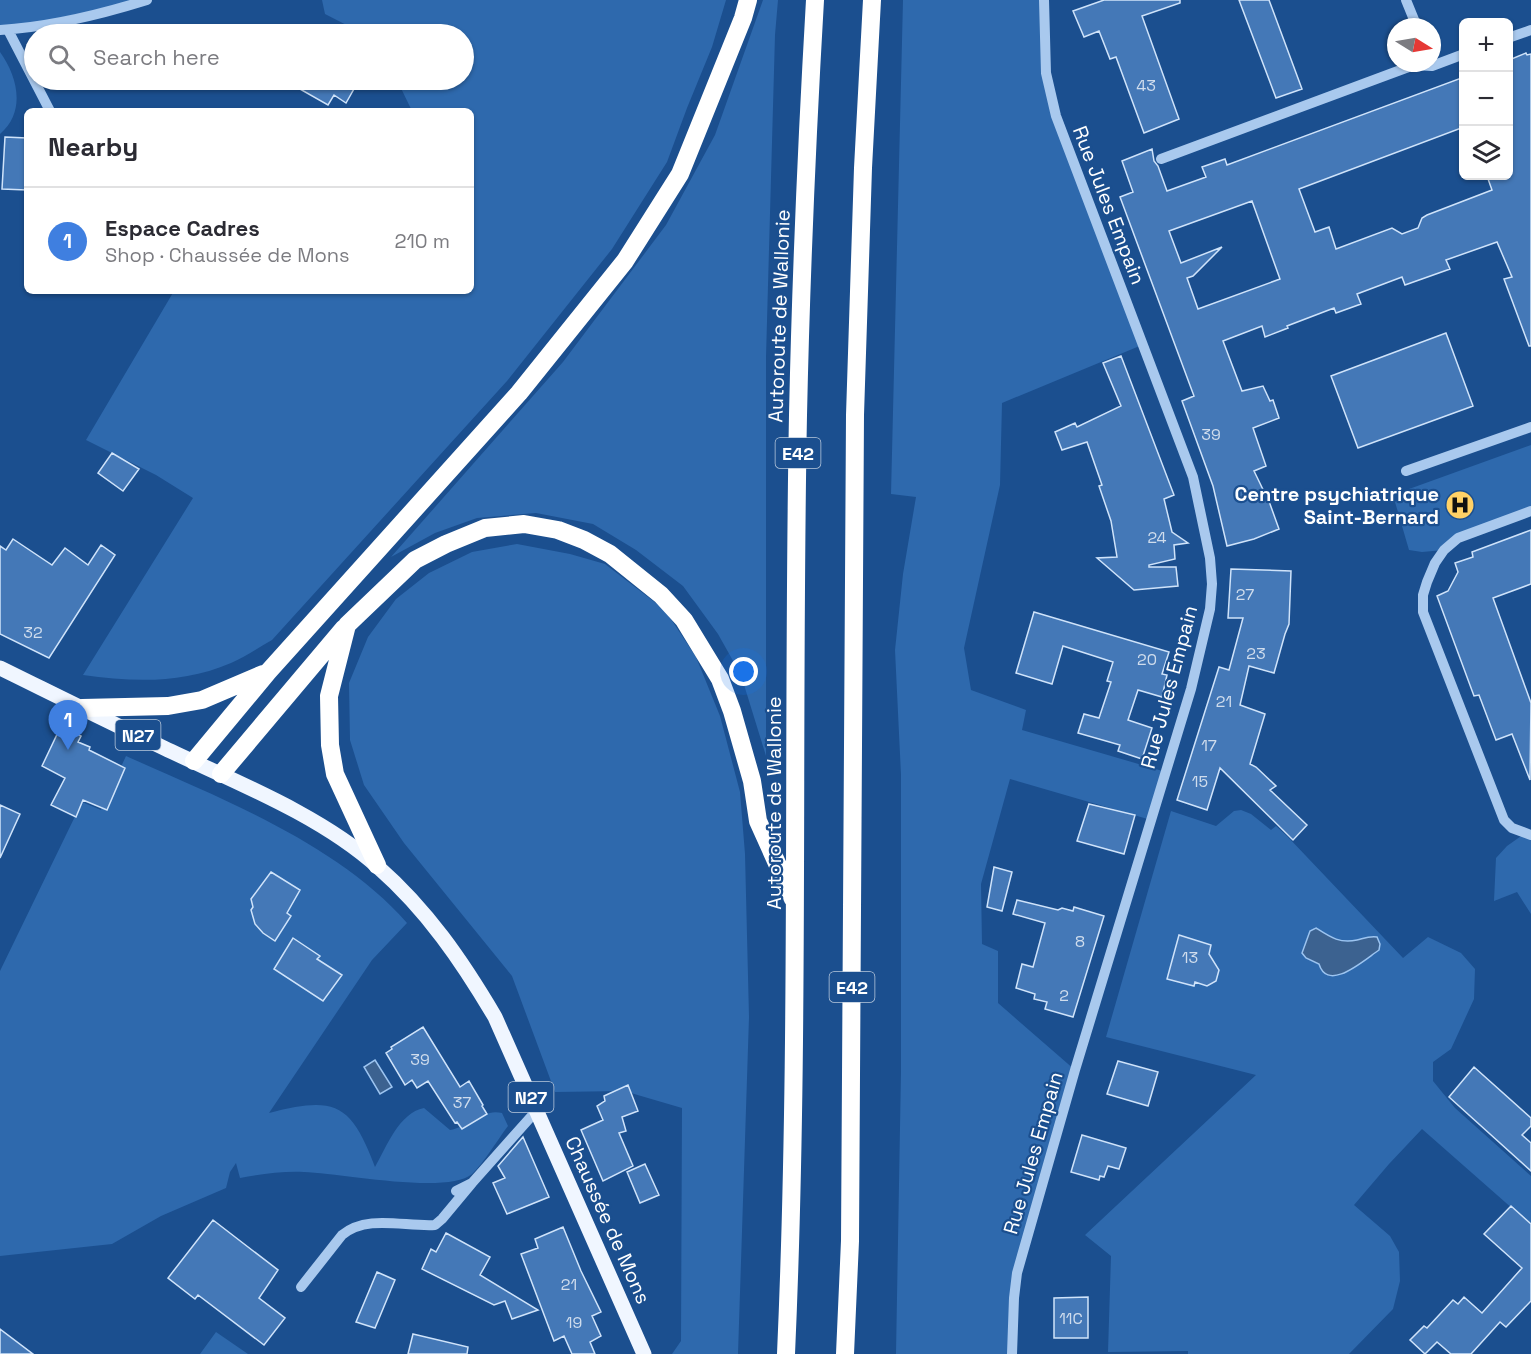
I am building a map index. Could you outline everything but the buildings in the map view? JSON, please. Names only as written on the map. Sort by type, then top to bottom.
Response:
[{"type":"highway","points":[[194,761],[268,672],[519,393],[625,261],[680,174],[743,18],[748,0]]},
{"type":"highway","name":"Autoroute de Wallonie","points":[[786,1354],[791,1244],[796,906],[798,416],[805,174],[815,0]]},
{"type":"highway","name":"E42","points":[[846,1354],[850,1230],[855,415],[863,168],[872,0]]},
{"type":"highway","points":[[221,774],[347,625],[415,560],[485,528],[524,524],[558,530],[584,540],[610,554],[661,595],[684,620],[720,679],[732,711],[752,781],[758,821],[796,906]]},
{"type":"highway","points":[[347,625],[329,696],[330,745],[335,774],[376,865]]},
{"type":"highway","points":[[82,708],[168,706],[202,700],[268,672]]},
{"type":"main road","name":"N27","points":[[0,668],[303,815],[376,865]]},
{"type":"main road","name":"Chaussée de Mons","points":[[376,865],[434,925],[468,970],[495,1017],[644,1354]]},
{"type":"street","points":[[50,24],[98,15],[147,0]]},
{"type":"street","name":"Rue Jules Empain","points":[[1012,1354],[1017,1273],[1191,689],[1210,609],[1212,585],[1209,548],[1193,477],[1056,116],[1046,73],[1044,0]]},
{"type":"street","points":[[1406,0],[1413,18]]},
{"type":"street","points":[[24,28],[4,30],[24,65]]},
{"type":"street","points":[[1513,37],[1531,30]]},
{"type":"street","points":[[1441,61],[1459,56]]},
{"type":"street","points":[[1161,159],[1395,72]]},
{"type":"street","points":[[38,90],[48,108]]},
{"type":"street","points":[[1406,471],[1531,427]]},
{"type":"street","points":[[1531,511],[1458,538],[1444,550],[1435,563],[1423,595],[1423,612],[1504,820],[1512,828],[1531,835]]},
{"type":"street","points":[[301,1287],[342,1235],[350,1229],[368,1223],[435,1225],[537,1110]]},
{"type":"street","points":[[456,1191],[472,1183]]},
{"type":"shaded area","points":[[0,0],[147,0],[24,24],[0,30]]},
{"type":"shaded area","points":[[322,0],[726,0],[712,47],[667,162],[612,249],[507,381],[272,640],[231,663],[194,675],[139,680],[83,675],[193,498],[156,475],[86,440],[172,294],[474,294],[474,108],[411,108],[402,90],[474,90],[474,24],[344,24],[325,14]]},
{"type":"shaded area","points":[[763,0],[778,0],[775,35],[766,357],[766,756],[741,675],[718,634],[683,586],[636,550],[593,524],[536,513],[477,518],[435,533],[391,557],[563,362],[666,225],[715,135]]},
{"type":"shaded area","points":[[903,0],[1044,0],[1046,73],[1142,345],[1002,403],[1000,485],[964,648],[971,690],[1026,710],[1022,730],[1166,772],[1151,820],[1010,779],[981,884],[982,944],[998,951],[998,1003],[1075,1070],[1017,1273],[1012,1354],[896,1354],[901,1071],[901,775],[895,650],[903,574],[916,497],[891,494]]},
{"type":"shaded area","points":[[0,52],[15,83],[16,105],[14,115],[0,134]]},
{"type":"shaded area","points":[[1531,445],[1531,511],[1458,538],[1444,550],[1422,552],[1409,550],[1395,502],[1409,489]]},
{"type":"shaded area","points":[[517,544],[570,554],[605,564],[665,610],[696,657],[720,716],[740,792],[745,854],[749,1017],[738,1354],[672,1354],[681,1341],[682,1108],[624,1091],[555,1092],[512,976],[404,843],[364,785],[350,740],[349,683],[368,637],[396,599],[429,573],[472,552]]},
{"type":"shaded area","points":[[126,756],[238,806],[313,847],[347,869],[379,895],[407,923],[372,960],[269,1113],[310,1105],[338,1110],[348,1117],[358,1129],[375,1167],[401,1123],[415,1111],[424,1108],[450,1130],[488,1113],[502,1113],[508,1126],[472,1174],[459,1180],[441,1183],[296,1172],[240,1178],[236,1163],[230,1172],[226,1188],[161,1216],[112,1244],[0,1256],[0,971],[82,802],[101,810]]},
{"type":"shaded area","points":[[1241,810],[1251,814],[1271,830],[1276,826],[1287,836],[1403,958],[1428,937],[1461,953],[1475,969],[1474,999],[1451,1049],[1433,1062],[1433,1081],[1455,1108],[1531,1176],[1531,1225],[1422,1129],[1354,1205],[1390,1236],[1399,1252],[1400,1281],[1393,1309],[1349,1354],[1108,1352],[1111,1256],[1085,1235],[1256,1075],[1106,1037],[1171,811],[1216,826],[1234,811]]},
{"type":"shaded area","points":[[1524,834],[1531,835],[1531,914],[1517,892],[1494,901],[1496,858],[1507,846]]},
{"type":"shaded area","points":[[1316,928],[1340,940],[1351,941],[1377,937],[1380,944],[1379,950],[1347,972],[1330,975],[1324,972],[1319,964],[1306,958],[1302,953],[1310,931]]},
{"type":"shaded area","points":[[375,1060],[392,1087],[380,1094],[364,1067]]},
{"type":"shaded area","points":[[216,1332],[248,1354],[200,1354]]},
{"type":"place","name":"Centre psychiatrique Saint-Bernard","points":[[1460,505]]},
{"type":"place","name":"Espace Cadres","points":[[68,750]]}]
